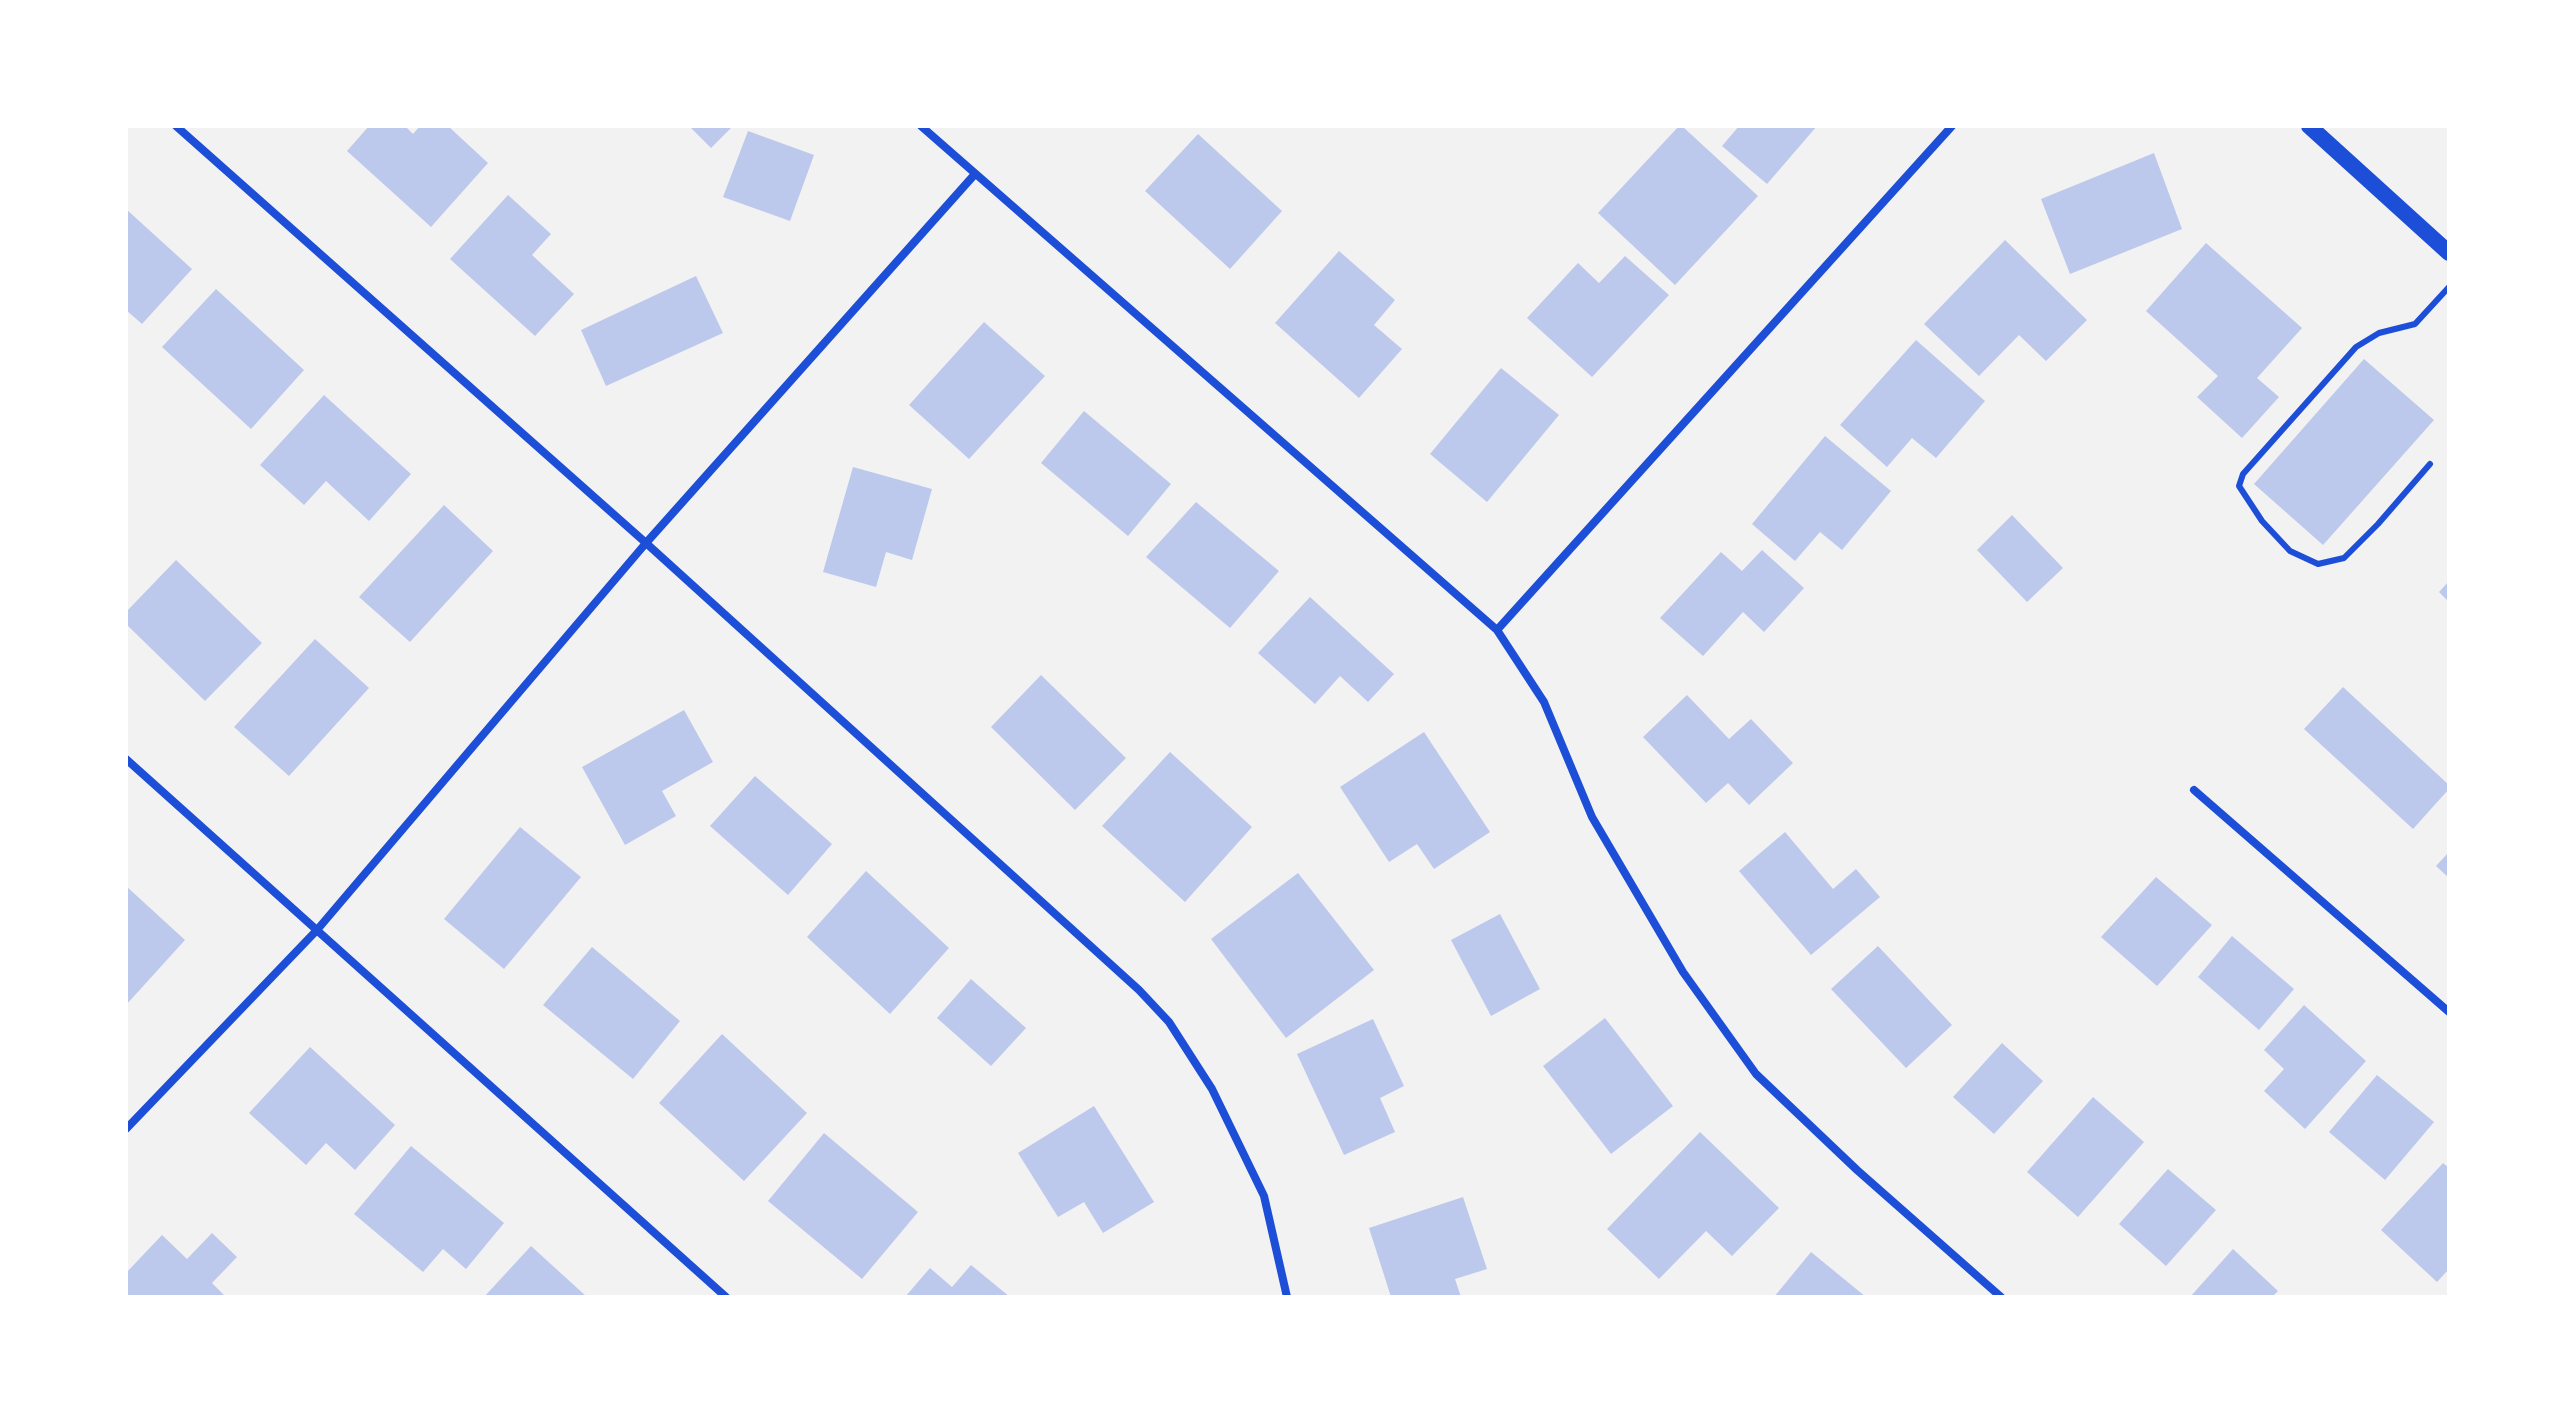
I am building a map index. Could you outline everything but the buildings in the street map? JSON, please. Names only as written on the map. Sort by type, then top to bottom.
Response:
[{"type":"main road","points":[[2309,126],[2449,253]]},
{"type":"street","points":[[176,126],[646,543],[1139,990],[1169,1022],[1212,1089],[1264,1196],[1287,1297]]},
{"type":"street","points":[[921,126],[1497,630],[1544,702],[1592,817],[1683,972],[1756,1074],[1857,1170],[2001,1297]]},
{"type":"street","points":[[1497,630],[1952,126]]},
{"type":"street","points":[[126,1129],[317,930],[646,543],[975,174]]},
{"type":"street","points":[[126,759],[726,1297]]},
{"type":"street","points":[[2194,790],[2449,1012]]},
{"type":"lane","points":[[2430,464],[2344,558],[2318,564],[2290,551],[2262,521],[2239,486],[2243,474],[2356,347],[2379,333],[2415,324],[2449,287]]}]
